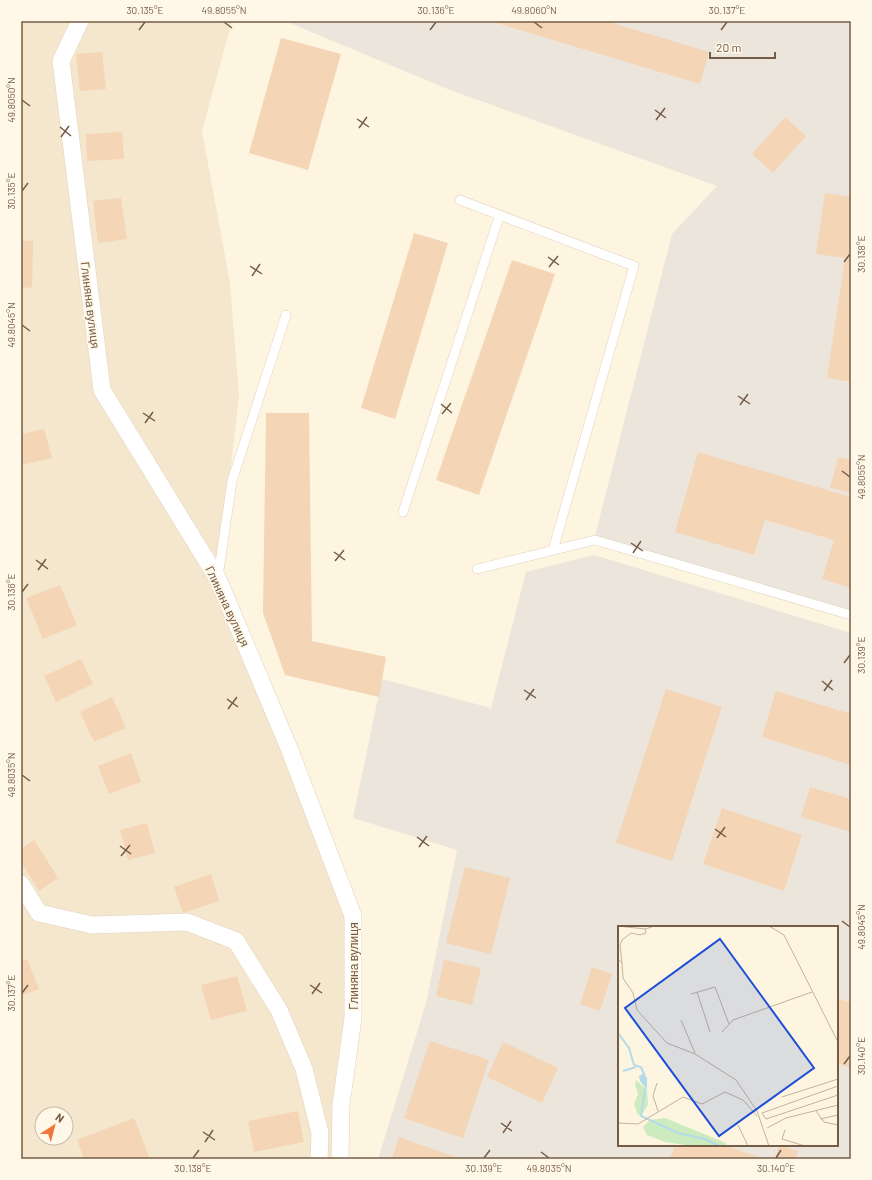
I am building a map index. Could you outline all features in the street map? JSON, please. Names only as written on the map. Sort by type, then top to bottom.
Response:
[{"type":"street","name":"Глиняна вулиця","points":[[80,21],[61,61],[102,390],[218,579],[289,748],[353,916],[353,1018],[341,1105],[340,1159]]},
{"type":"street","points":[[21,884],[39,913],[92,925],[187,922],[236,941],[278,1010],[304,1069],[320,1132],[319,1159]]},
{"type":"lane","points":[[460,200],[634,266],[553,550]]},
{"type":"lane","points":[[403,512],[499,216]]},
{"type":"lane","points":[[218,579],[232,481],[286,316]]},
{"type":"lane","points":[[477,570],[596,540],[851,615]]},
{"type":"shaded area","points":[[21,21],[232,21],[202,131],[230,283],[239,396],[218,579],[353,916],[340,1159],[21,1159]]},
{"type":"shaded area","points":[[285,21],[851,21],[851,612],[595,536],[672,234],[717,186],[450,90]]},
{"type":"shaded area","points":[[594,555],[851,633],[851,1159],[378,1159],[426,1003],[457,850],[353,818],[382,679],[491,708],[526,572]]},
{"type":"building","points":[[490,21],[606,21],[709,52],[700,84]]},
{"type":"building","points":[[281,38],[341,54],[308,170],[249,153]]},
{"type":"building","points":[[102,52],[106,89],[80,91],[76,54]]},
{"type":"building","points":[[785,117],[806,136],[773,173],[752,154]]},
{"type":"building","points":[[122,132],[124,159],[87,161],[86,134]]},
{"type":"building","points":[[825,193],[851,197],[851,382],[827,378],[845,258],[816,254]]},
{"type":"building","points":[[121,198],[127,239],[98,243],[93,201]]},
{"type":"building","points":[[414,233],[448,243],[395,419],[361,408]]},
{"type":"building","points":[[21,240],[33,241],[32,288],[21,287]]},
{"type":"building","points":[[512,260],[555,274],[479,495],[436,480]]},
{"type":"building","points":[[266,413],[309,413],[312,641],[386,657],[379,697],[285,675],[263,613]]},
{"type":"building","points":[[44,429],[52,458],[21,465],[21,434]]},
{"type":"building","points":[[698,452],[851,497],[851,588],[822,579],[834,540],[765,520],[754,555],[675,532]]},
{"type":"building","points":[[838,457],[851,460],[851,493],[830,488]]},
{"type":"building","points":[[60,585],[77,625],[43,639],[26,598]]},
{"type":"building","points":[[81,659],[93,684],[56,702],[44,676]]},
{"type":"building","points":[[666,689],[722,707],[672,861],[616,843]]},
{"type":"building","points":[[776,691],[851,714],[851,765],[762,737]]},
{"type":"building","points":[[112,697],[126,728],[94,742],[80,712]]},
{"type":"building","points":[[131,753],[141,782],[109,794],[98,766]]},
{"type":"building","points":[[810,787],[851,799],[851,832],[801,817]]},
{"type":"building","points":[[722,808],[802,835],[784,891],[703,864]]},
{"type":"building","points":[[147,823],[155,853],[128,860],[120,830]]},
{"type":"building","points":[[34,840],[58,878],[39,891],[21,862],[21,849]]},
{"type":"building","points":[[465,867],[510,878],[491,954],[446,943]]},
{"type":"building","points":[[211,874],[219,901],[183,913],[174,887]]},
{"type":"building","points":[[27,959],[39,989],[21,996],[21,961]]},
{"type":"building","points":[[444,960],[481,968],[472,1005],[436,996]]},
{"type":"building","points":[[592,967],[612,974],[600,1011],[580,1004]]},
{"type":"building","points":[[237,976],[247,1011],[211,1020],[201,985]]},
{"type":"building","points":[[838,998],[851,1003],[851,1068],[838,1063]]},
{"type":"building","points":[[430,1041],[489,1060],[463,1138],[404,1118]]},
{"type":"building","points":[[503,1042],[558,1068],[542,1103],[487,1077]]},
{"type":"building","points":[[298,1111],[304,1142],[254,1152],[248,1121]]},
{"type":"building","points":[[134,1118],[150,1159],[84,1159],[77,1140]]},
{"type":"building","points":[[399,1137],[461,1159],[392,1159]]},
{"type":"building","points":[[675,1146],[726,1146],[764,1159],[670,1159]]},
{"type":"building","points":[[779,1146],[798,1151],[795,1159],[775,1159]]}]
